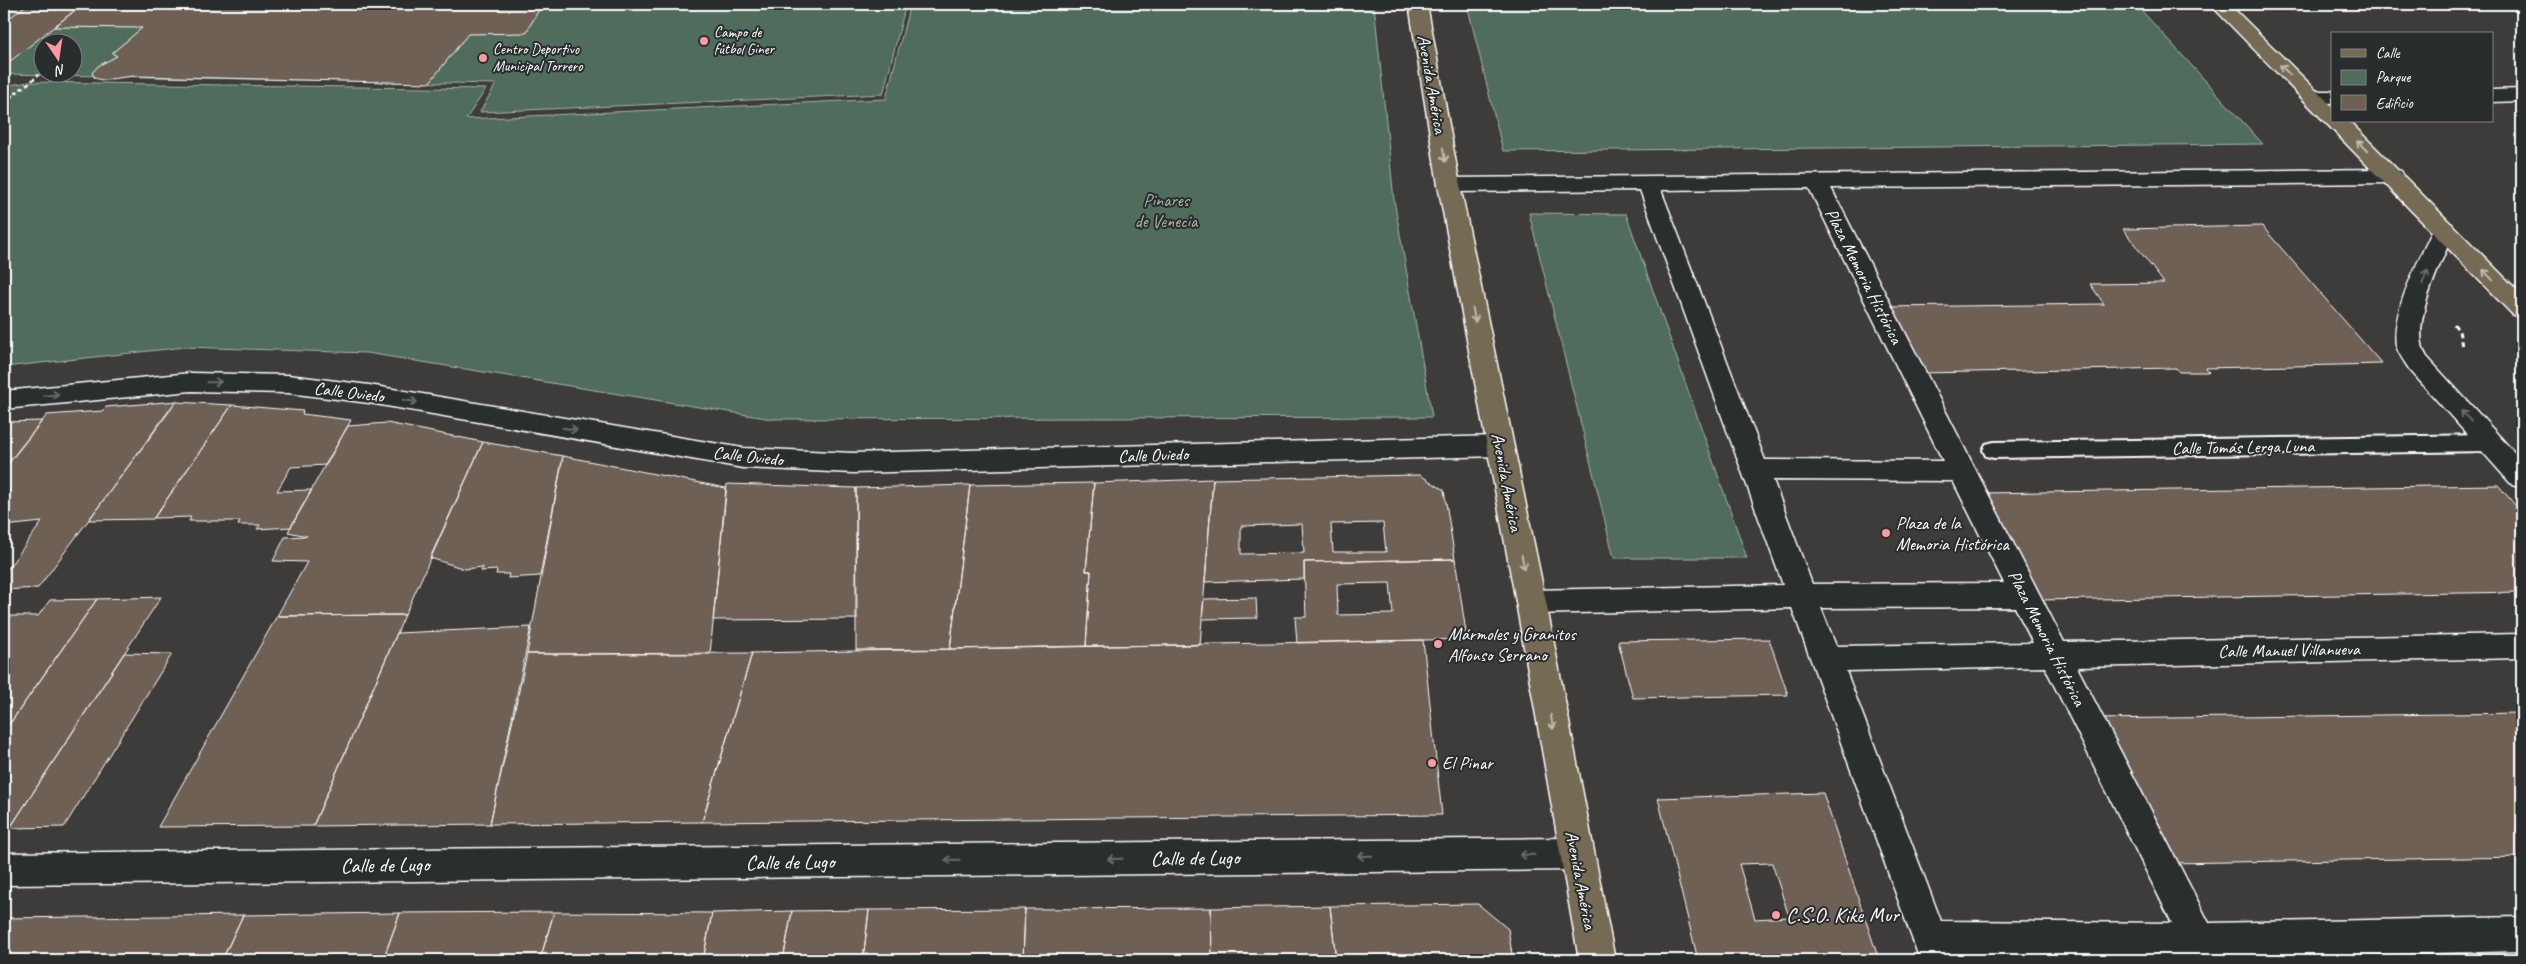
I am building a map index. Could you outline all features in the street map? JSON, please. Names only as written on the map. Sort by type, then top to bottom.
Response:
[{"type":"main road","name":"Avenida América","points":[[1418,4],[1449,184],[1531,602],[1597,960]]},
{"type":"main road","points":[[2219,4],[2322,97],[2331,115]]},
{"type":"main road","points":[[2338,122],[2522,309]]},
{"type":"street","points":[[2494,96],[2522,96]]},
{"type":"street","points":[[1449,184],[2393,176]]},
{"type":"street","name":"Plaza Memoria Histórica","points":[[1816,181],[2204,951]]},
{"type":"street","points":[[1648,183],[1934,949],[2204,951],[2522,934]]},
{"type":"street","points":[[2444,229],[2416,300],[2408,331],[2409,347],[2418,363],[2522,478]]},
{"type":"street","name":"Calle Oviedo","points":[[4,400],[191,382],[288,384],[369,394],[743,458],[853,463],[1499,446]]},
{"type":"street","points":[[1755,470],[1962,471]]},
{"type":"street","points":[[1531,602],[1802,596],[2025,595]]},
{"type":"street","name":"Calle Manuel Villanueva","points":[[1826,658],[2522,646]]},
{"type":"street","name":"Calle de Lugo","points":[[4,869],[1576,854]]},
{"type":"lane","name":"Calle Tomás Lerga Luna","points":[[1994,450],[2491,443]]},
{"type":"path","points":[[4,102],[32,80]]},
{"type":"green space","name":"Centro Deportivo Municipal Torrero","points":[[4,4],[906,4],[883,94],[480,112],[496,84],[82,76],[82,32],[32,32],[32,75],[4,74]]},
{"type":"green space","name":"Pinares de Venecia","points":[[910,4],[1374,4],[1394,200],[1432,417],[772,419],[367,353],[185,347],[4,367],[4,86],[29,82],[486,89],[466,119],[886,99]]},
{"type":"green space","points":[[1467,4],[2124,4],[2142,11],[2263,144],[1503,151]]},
{"type":"green space","points":[[1529,213],[1626,214],[1747,558],[1614,558]]},
{"type":"building","points":[[28,4],[83,4],[47,32],[32,32],[32,44],[4,66],[4,22]]},
{"type":"building","points":[[83,4],[542,4],[526,33],[468,34],[429,83],[134,76],[102,80],[95,78],[92,73],[98,66],[117,56],[112,53],[142,28],[54,27]]},
{"type":"building","points":[[2262,226],[2382,364],[2205,368],[2209,372],[2179,372],[2176,368],[1921,373],[1887,307],[2104,304],[2090,284],[2164,283],[2123,229]]},
{"type":"building","points":[[177,401],[38,588],[4,590],[4,574],[42,522],[4,526],[4,469],[47,415],[102,411],[106,407]]},
{"type":"building","points":[[175,402],[232,405],[153,519],[89,520]]},
{"type":"building","points":[[232,405],[303,411],[302,414],[351,420],[326,465],[291,467],[277,491],[312,490],[291,527],[257,529],[260,525],[238,525],[240,521],[189,521],[191,517],[154,518]]},
{"type":"building","points":[[42,421],[20,448],[4,469],[4,422]]},
{"type":"building","points":[[387,423],[483,442],[405,615],[277,616],[307,562],[273,561],[285,537],[307,536],[288,532],[324,467],[348,426]]},
{"type":"building","points":[[483,442],[563,456],[540,576],[508,578],[509,574],[496,574],[497,570],[481,571],[483,567],[465,569],[430,558]]},
{"type":"building","points":[[563,456],[726,488],[710,654],[527,654]]},
{"type":"building","points":[[1420,475],[1444,490],[1455,559],[1304,562],[1304,579],[1205,582],[1213,479]],"holes":[[[1383,523],[1386,552],[1333,552],[1331,524]],[[1302,524],[1304,553],[1241,554],[1241,526]]]},
{"type":"building","points":[[1213,479],[1200,645],[1086,646],[1091,571],[1086,571],[1094,483]]},
{"type":"building","points":[[1094,483],[1086,571],[1091,571],[1086,646],[950,649],[970,485]]},
{"type":"building","points":[[727,484],[856,488],[857,619],[713,620]]},
{"type":"building","points":[[970,485],[950,649],[856,650],[856,488]]},
{"type":"building","points":[[2498,485],[2522,513],[2522,592],[2036,600],[1981,493]]},
{"type":"building","points":[[1455,559],[1467,639],[1297,643],[1295,617],[1306,617],[1304,562]],"holes":[[[1390,583],[1393,614],[1338,615],[1337,584]]]},
{"type":"building","points":[[161,597],[10,828],[4,828],[4,732],[97,599]]},
{"type":"building","points":[[1256,598],[1257,618],[1202,619],[1204,599]]},
{"type":"building","points":[[97,599],[4,732],[4,616],[38,616],[50,600]]},
{"type":"building","points":[[405,615],[313,826],[158,827],[277,616]]},
{"type":"building","points":[[531,627],[490,824],[313,826],[397,633]]},
{"type":"building","points":[[1769,639],[1788,695],[1633,698],[1618,641]]},
{"type":"building","points":[[1423,640],[1442,815],[702,822],[752,653]]},
{"type":"building","points":[[124,653],[172,654],[64,827],[10,828]]},
{"type":"building","points":[[752,653],[702,822],[490,824],[527,654]]},
{"type":"building","points":[[2522,713],[2522,857],[2171,863],[2097,719]]},
{"type":"building","points":[[1823,793],[1879,960],[1698,960],[1658,798]],"holes":[[[1772,863],[1789,917],[1755,919],[1739,864]]]},
{"type":"building","points":[[1478,904],[1508,929],[1513,960],[1336,960],[1330,906]]},
{"type":"building","points":[[1330,906],[1336,960],[1212,960],[1211,908]]},
{"type":"building","points":[[1211,908],[1212,960],[1023,960],[1025,909]]},
{"type":"building","points":[[1025,909],[1023,960],[863,960],[869,910]]},
{"type":"building","points":[[869,910],[863,960],[783,960],[792,911]]},
{"type":"building","points":[[792,911],[783,960],[703,960],[712,913]]},
{"type":"building","points":[[554,912],[540,960],[383,960],[400,913]]},
{"type":"building","points":[[554,912],[712,913],[703,960],[540,960]]},
{"type":"building","points":[[400,913],[383,960],[222,960],[243,915]]},
{"type":"building","points":[[243,915],[222,960],[4,960],[4,918]]},
{"type":"place","name":"Campo de fútbol Giner","points":[[704,41]]},
{"type":"place","name":"Centro Deportivo Municipal Torrero","points":[[483,58]]},
{"type":"place","name":"Plaza de la Memoria Histórica","points":[[1886,533]]},
{"type":"place","name":"Mármoles y Granitos Alfonso Serrano","points":[[1438,644]]},
{"type":"place","name":"El Pinar","points":[[1432,763]]},
{"type":"place","name":"C.S.O. Kike Mur","points":[[1776,915]]}]
